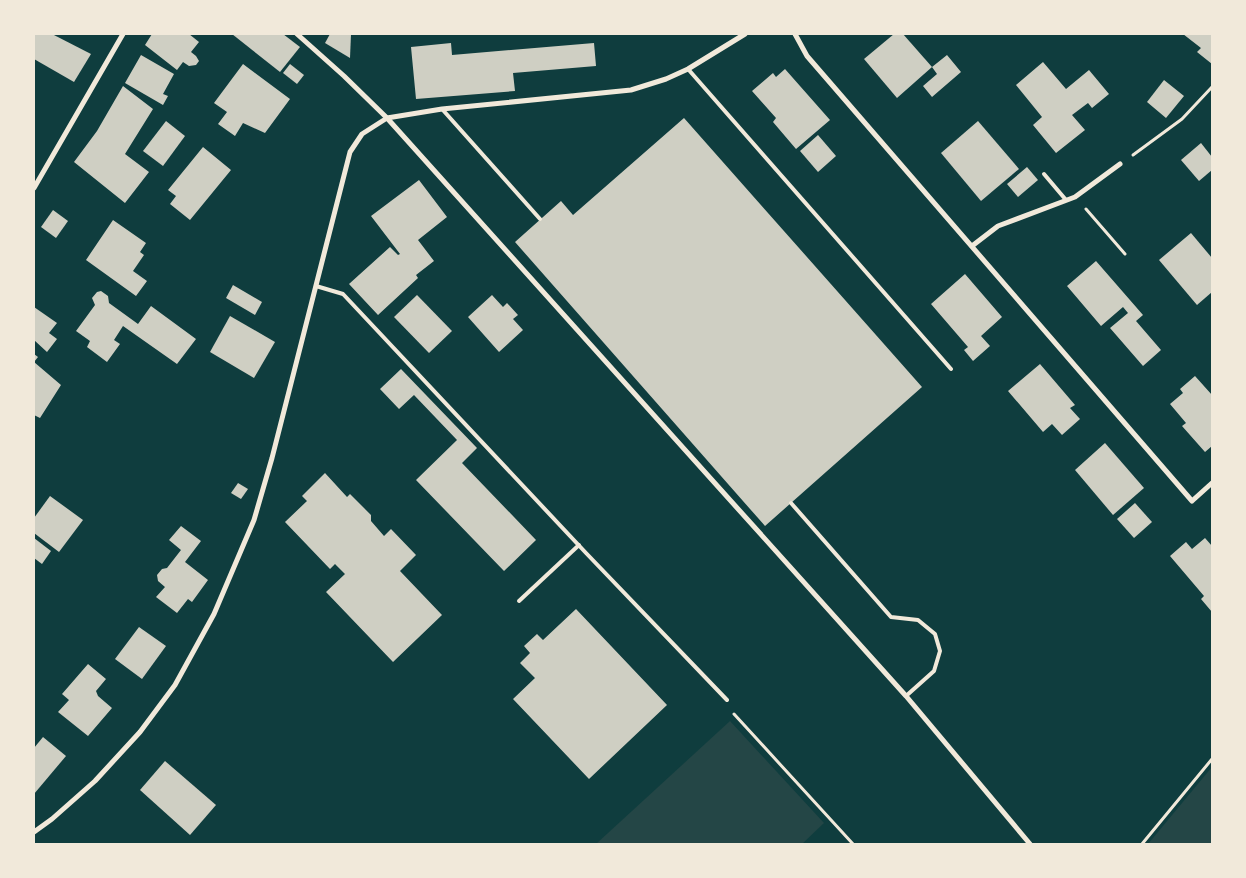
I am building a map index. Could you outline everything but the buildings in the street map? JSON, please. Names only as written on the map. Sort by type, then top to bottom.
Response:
[{"type":"street","points":[[34,188],[123,34]]},
{"type":"street","points":[[297,34],[387,118],[906,696],[1030,844]]},
{"type":"street","points":[[34,832],[95,782],[140,732],[175,685],[214,614],[254,520],[272,458],[350,152],[362,134],[387,118],[442,109],[630,90],[666,79],[688,69],[745,34]]},
{"type":"street","points":[[795,34],[807,56],[1192,501],[1212,483]]},
{"type":"street","points":[[972,246],[998,226],[1075,197],[1120,164]]},
{"type":"lane","points":[[688,69],[951,370]]},
{"type":"lane","points":[[442,109],[540,219]]},
{"type":"lane","points":[[1044,174],[1066,200]]},
{"type":"lane","points":[[316,286],[343,294],[727,700]]},
{"type":"lane","points":[[791,503],[891,617],[918,620],[936,634],[940,651],[934,671],[906,696]]},
{"type":"lane","points":[[519,601],[580,545]]},
{"type":"path","points":[[1120,164],[1182,119],[1212,87]]},
{"type":"path","points":[[1075,197],[1125,254]]},
{"type":"path","points":[[727,700],[724,703],[853,844]]},
{"type":"path","points":[[1142,844],[1212,759]]},
{"type":"shaded area","points":[[730,721],[824,823],[802,844],[596,844]]},
{"type":"shaded area","points":[[1212,767],[1212,844],[1148,844]]}]
